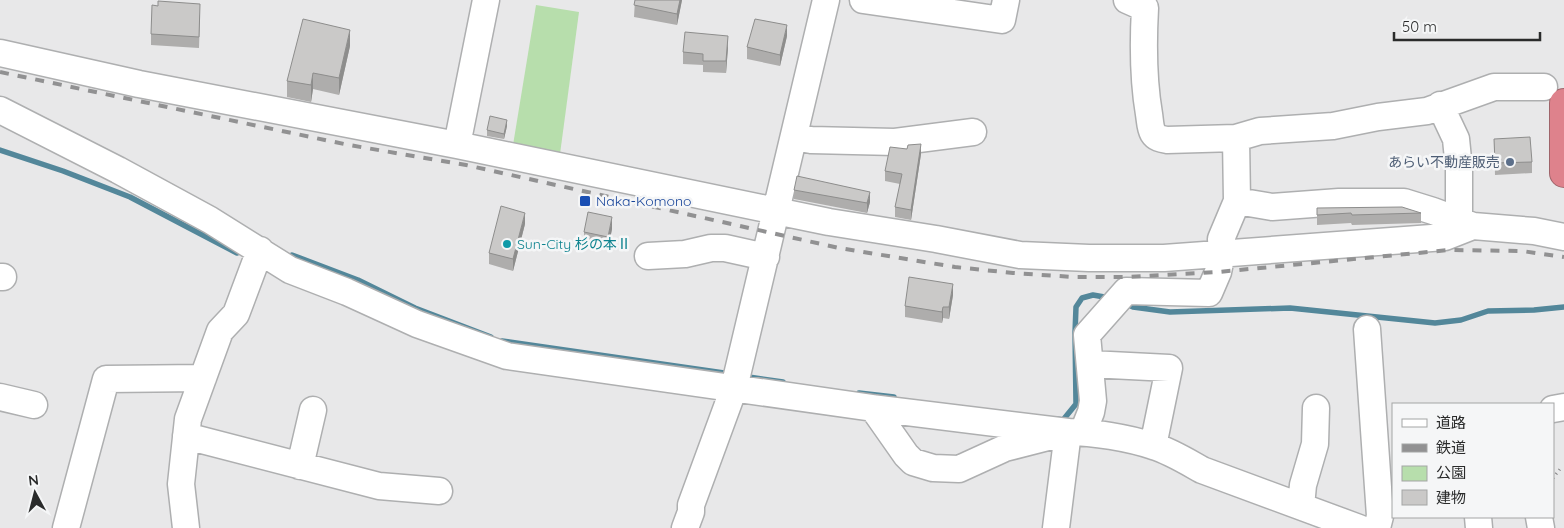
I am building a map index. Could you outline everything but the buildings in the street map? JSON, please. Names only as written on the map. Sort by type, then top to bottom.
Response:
[{"type":"highway","points":[[1554,95],[1564,173]]},
{"type":"street","points":[[457,145],[486,0]]},
{"type":"street","points":[[685,528],[692,512],[691,505],[736,379],[826,0]]},
{"type":"street","points":[[863,0],[1002,20],[1006,0]]},
{"type":"street","points":[[1127,0],[1145,8],[1143,61],[1145,88],[1151,128],[1154,135],[1160,139],[1236,138],[1260,131],[1333,126],[1378,116],[1418,113],[1494,87],[1554,95]]},
{"type":"street","points":[[0,52],[139,84],[457,145],[829,222],[1020,255],[1155,258],[1446,237],[1466,224]]},
{"type":"street","points":[[1440,105],[1456,139],[1466,224]]},
{"type":"street","points":[[0,110],[127,174],[210,220],[290,270],[347,292],[417,324],[507,356],[736,379],[872,408],[1075,432],[1153,446],[1183,459],[1202,470],[1360,527],[1380,516],[1367,329]]},
{"type":"street","points":[[794,137],[811,140],[895,142],[973,132]]},
{"type":"street","points":[[1056,528],[1075,432],[1090,412],[1093,401],[1087,335],[1126,291],[1209,293],[1218,272],[1222,253],[1221,239],[1237,201],[1236,138]]},
{"type":"street","points":[[1237,201],[1272,207],[1339,202],[1404,202],[1433,210],[1466,224],[1534,231],[1564,237]]},
{"type":"street","points":[[648,256],[685,254],[711,248],[726,248],[766,257]]},
{"type":"street","points":[[186,528],[182,484],[188,420],[220,331],[236,314],[260,250]]},
{"type":"street","points":[[1090,364],[1169,368],[1153,446]]},
{"type":"street","points":[[66,528],[106,379],[203,378]]},
{"type":"street","points":[[1,404],[34,405]]},
{"type":"street","points":[[872,408],[913,462],[933,468],[959,469],[1005,448],[1075,432]]},
{"type":"street","points":[[1301,506],[1304,485],[1315,444],[1316,408]]},
{"type":"street","points":[[300,466],[313,410]]},
{"type":"street","points":[[186,436],[379,486],[439,491]]},
{"type":"path","points":[[1554,477],[1560,470]]},
{"type":"green space","points":[[536,5],[579,12],[560,154],[513,145]]},
{"type":"waterway","points":[[0,150],[63,171],[130,197],[237,253]]},
{"type":"waterway","points":[[292,255],[358,280],[415,308],[491,337]]},
{"type":"waterway","points":[[1057,419],[1063,420],[1076,404],[1076,307],[1082,298],[1093,295],[1110,298]]},
{"type":"waterway","points":[[1124,303],[1133,307],[1170,312],[1290,308],[1435,323],[1461,320],[1488,311],[1564,307]]},
{"type":"waterway","points":[[502,341],[731,374]]},
{"type":"waterway","points":[[742,376],[783,382]]},
{"type":"waterway","points":[[859,393],[894,397]]},
{"type":"railway","points":[[0,72],[349,145],[466,165],[839,248],[955,267],[1073,277],[1125,277],[1218,272],[1449,250],[1522,251],[1564,257]]},
{"type":"place","name":"あらい不動産販売","points":[[1510,162]]},
{"type":"place","name":"Naka-Komono","points":[[585,201]]},
{"type":"place","name":"Sun-City 杉の本Ⅱ","points":[[507,244]]}]
